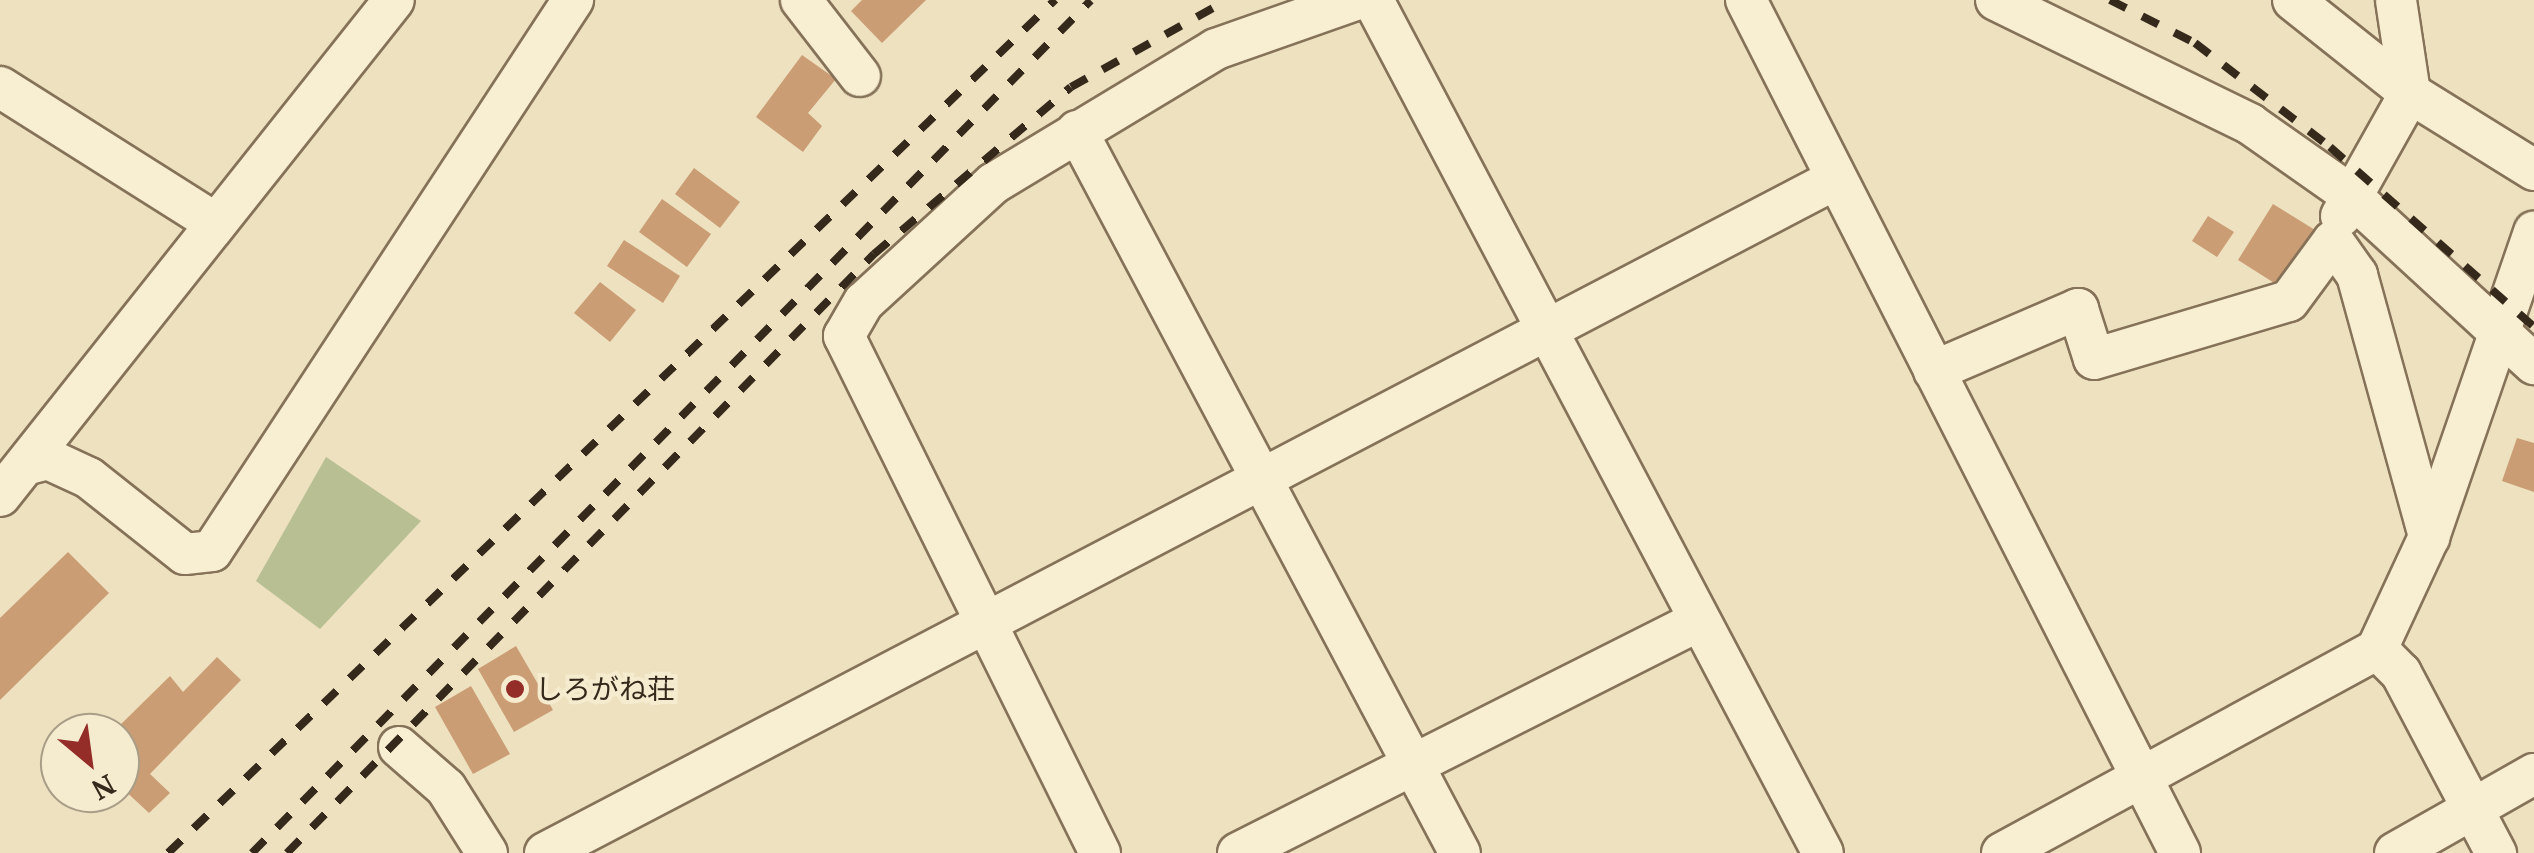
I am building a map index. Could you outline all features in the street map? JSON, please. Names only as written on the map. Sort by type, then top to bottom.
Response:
[{"type":"street","points":[[0,496],[394,0]]},
{"type":"street","points":[[29,464],[48,459],[89,478],[186,554],[212,552],[573,0]]},
{"type":"street","points":[[801,0],[860,76]]},
{"type":"street","points":[[1100,853],[982,624],[844,336],[864,302],[994,184],[1216,50],[1355,0]]},
{"type":"street","points":[[1373,0],[1696,622],[1823,853]]},
{"type":"street","points":[[1746,0],[2180,853]]},
{"type":"street","points":[[1996,0],[2076,16],[2250,124],[2348,194],[2534,364]]},
{"type":"street","points":[[2293,0],[2410,93],[2534,170]]},
{"type":"street","points":[[1934,372],[2078,309],[2094,358],[2289,301],[2332,241],[2348,194],[2410,93],[2396,0]]},
{"type":"street","points":[[0,87],[215,224]]},
{"type":"street","points":[[1077,131],[1460,853]]},
{"type":"street","points":[[544,853],[1836,178]]},
{"type":"street","points":[[2002,853],[2377,650],[2429,537],[2534,232]]},
{"type":"street","points":[[2332,241],[2357,275],[2429,537]]},
{"type":"street","points":[[1238,853],[1696,622]]},
{"type":"street","points":[[2377,650],[2401,673],[2496,853]]},
{"type":"street","points":[[399,746],[446,788],[486,853]]},
{"type":"street","points":[[2395,853],[2534,774]]},
{"type":"green space","points":[[326,457],[421,521],[320,629],[256,581]]},
{"type":"building","points":[[862,0],[926,0],[882,43],[851,11]]},
{"type":"building","points":[[802,55],[836,79],[808,113],[822,126],[803,152],[756,117]]},
{"type":"building","points":[[694,168],[740,202],[720,228],[675,194]]},
{"type":"building","points":[[662,199],[711,234],[687,267],[639,232]]},
{"type":"building","points":[[2273,204],[2315,230],[2279,286],[2238,260]]},
{"type":"building","points":[[2208,216],[2234,232],[2217,257],[2192,241]]},
{"type":"building","points":[[624,240],[680,276],[663,303],[607,266]]},
{"type":"building","points":[[600,282],[636,310],[610,342],[574,313]]},
{"type":"building","points":[[2517,438],[2534,443],[2534,492],[2502,481]]},
{"type":"building","points":[[68,552],[109,593],[0,700],[0,618]]},
{"type":"building","name":"しろがね荘","points":[[516,646],[553,710],[514,732],[478,669]]},
{"type":"building","points":[[217,657],[241,680],[150,774],[170,793],[149,813],[140,805],[140,713],[132,713],[170,676],[183,692]]},
{"type":"building","points":[[471,686],[510,754],[473,774],[435,707]]},
{"type":"railway","points":[[168,853],[1055,0]]},
{"type":"railway","points":[[252,853],[1091,0]]},
{"type":"railway","points":[[287,853],[874,254],[1071,87],[1227,0]]},
{"type":"railway","points":[[2110,0],[2195,43],[2330,147],[2534,327]]},
{"type":"place","name":"しろがね荘","points":[[515,689]]}]
